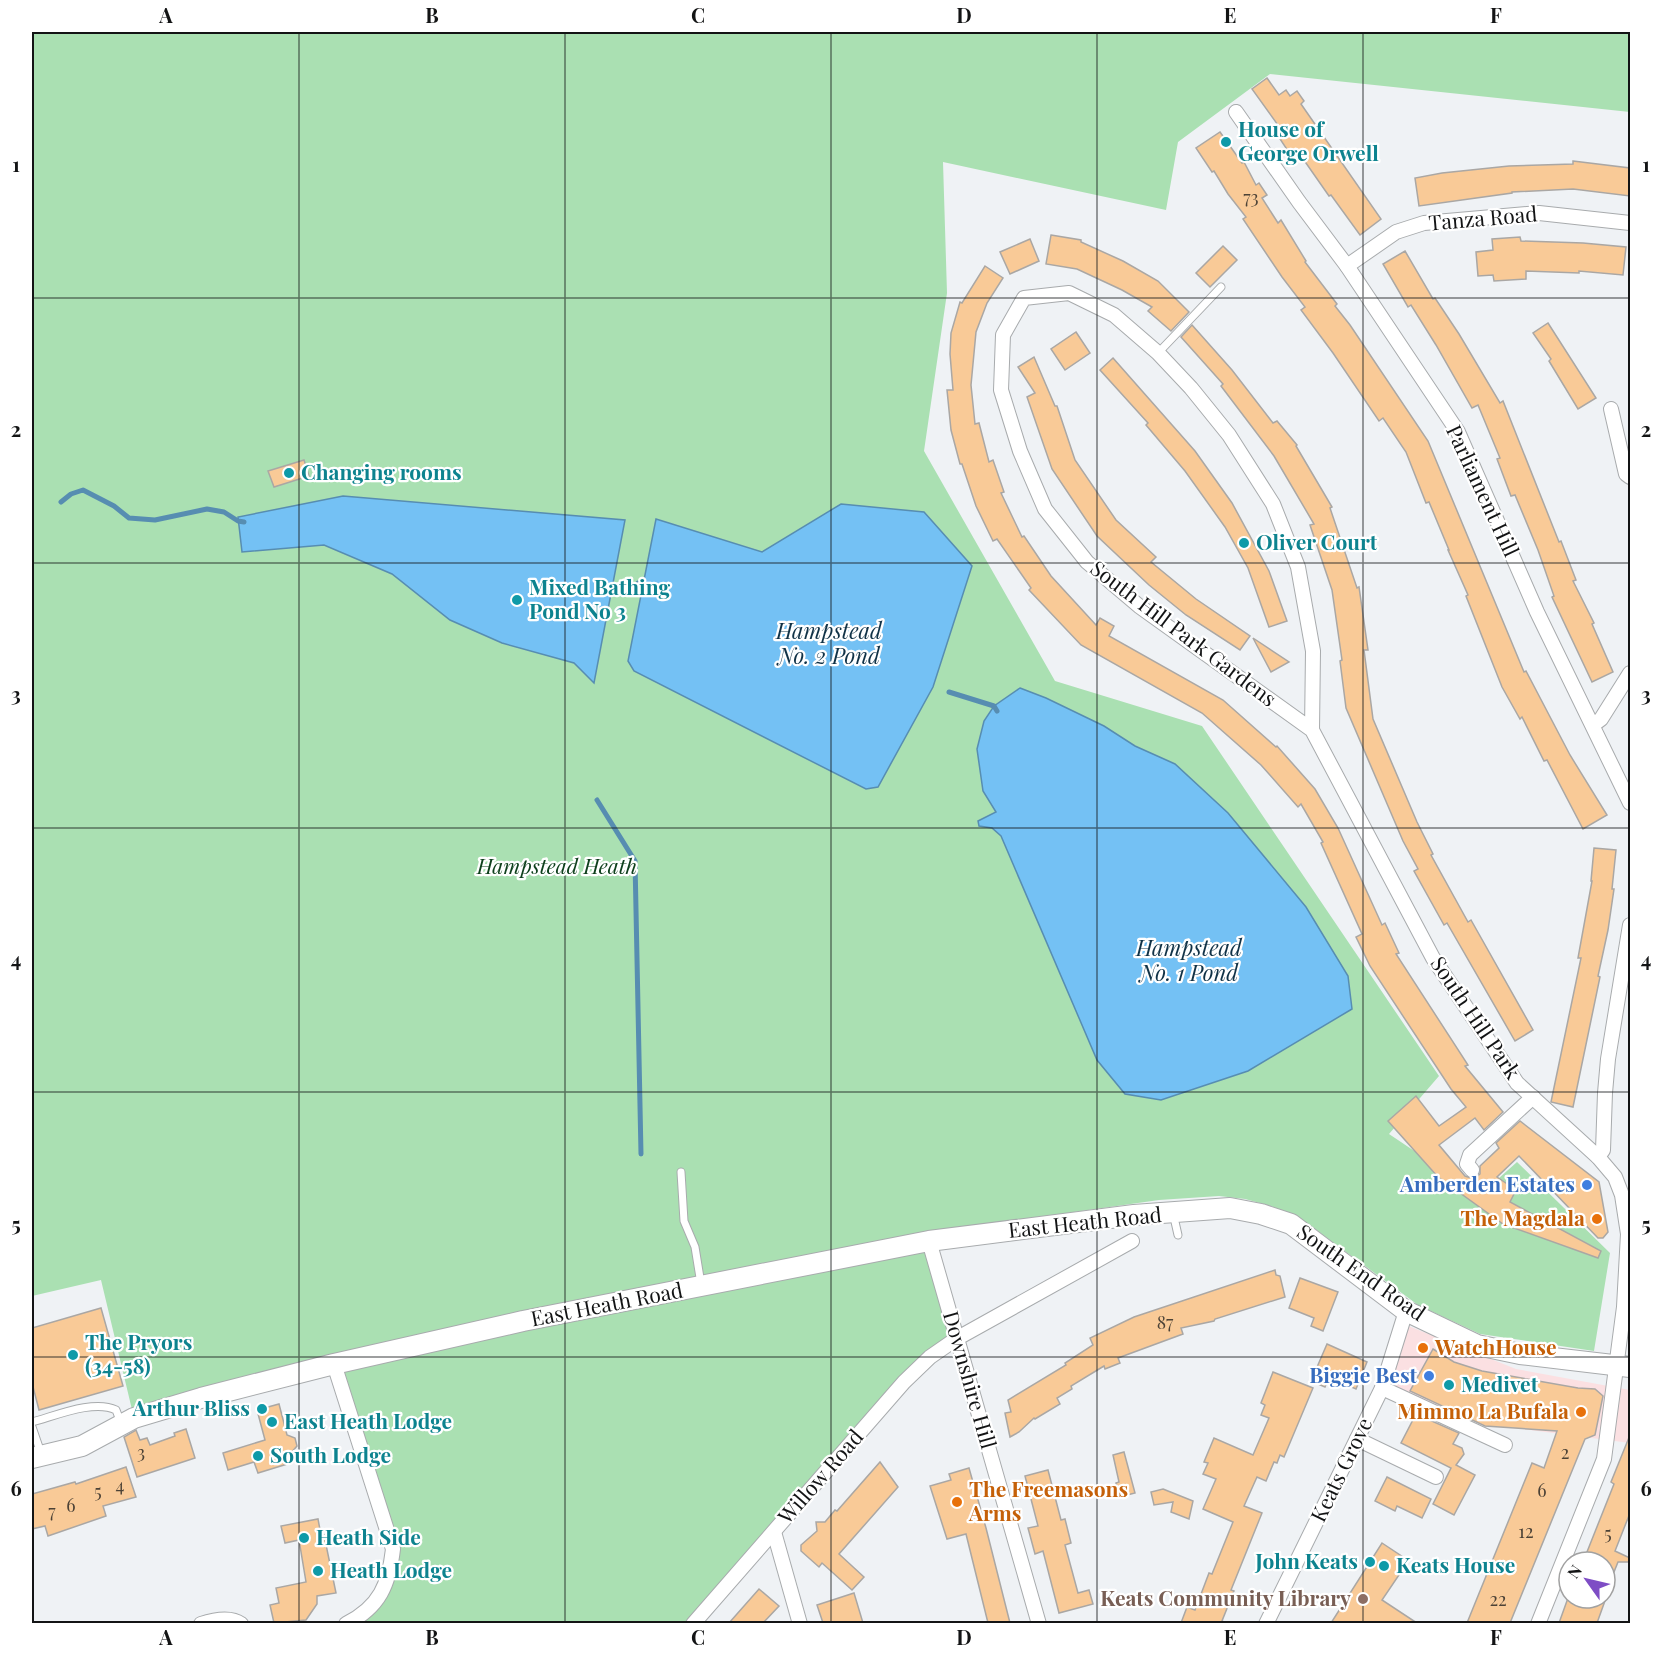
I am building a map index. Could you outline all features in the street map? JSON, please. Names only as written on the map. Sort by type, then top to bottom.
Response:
[{"type":"street","name":"Parliament Hill","points":[[1236,112],[1347,266],[1458,432],[1537,612],[1630,803]]},
{"type":"street","name":"Tanza Road","points":[[1347,266],[1396,232],[1424,223],[1539,213],[1630,223]]},
{"type":"street","name":"South Hill Park Gardens","points":[[1070,293],[1114,315],[1158,354],[1191,388],[1229,435],[1273,504],[1298,567],[1313,651],[1312,730],[1139,606],[1087,562],[1045,509],[1020,451],[1001,390],[1003,335],[1024,298],[1070,293]]},
{"type":"street","points":[[1611,409],[1626,474],[1630,477]]},
{"type":"street","points":[[1593,725],[1601,719],[1630,673]]},
{"type":"street","name":"South Hill Park","points":[[1312,730],[1433,958],[1517,1083],[1598,1156],[1616,1177],[1622,1195],[1628,1234],[1623,1365],[1604,1459],[1538,1623]]},
{"type":"street","points":[[1598,1156],[1603,1150],[1608,1059],[1630,925]]},
{"type":"street","points":[[1472,1170],[1467,1164],[1470,1155],[1533,1097]]},
{"type":"street","name":"South End Road","points":[[1196,1210],[1230,1208],[1261,1214],[1291,1224],[1406,1311],[1477,1345],[1520,1354],[1623,1365]]},
{"type":"street","name":"East Heath Road","points":[[37,1457],[82,1446],[121,1423],[201,1398],[334,1364],[523,1321],[928,1241],[1134,1215],[1196,1210]]},
{"type":"street","name":"Downshire Hill","points":[[928,1241],[1039,1623]]},
{"type":"street","points":[[956,1339],[1132,1241]]},
{"type":"street","name":"Keats Grove","points":[[1266,1623],[1382,1388],[1406,1311]]},
{"type":"street","name":"Willow Road","points":[[693,1623],[904,1382],[930,1357],[956,1339]]},
{"type":"street","points":[[334,1364],[393,1550],[390,1576],[382,1593],[365,1611],[346,1623]]},
{"type":"street","points":[[1382,1388],[1505,1445]]},
{"type":"street","points":[[1357,1439],[1436,1477]]},
{"type":"street","points":[[774,1532],[800,1623]]},
{"type":"street","points":[[201,1623],[236,1620],[241,1623]]},
{"type":"lane","points":[[1158,354],[1221,287]]},
{"type":"lane","points":[[681,1172],[684,1221],[695,1247],[701,1286]]},
{"type":"lane","points":[[1173,1213],[1178,1235]]},
{"type":"lane","points":[[37,1457],[32,1424],[96,1405],[108,1406],[116,1410],[121,1423]]},
{"type":"shaded area","points":[[1406,1325],[1516,1369],[1630,1390],[1630,1443],[1483,1424],[1379,1382]]},
{"type":"green space","name":"Hampstead Heath","points":[[32,32],[1630,32],[1630,112],[1270,74],[1178,142],[1166,210],[943,162],[947,293],[924,451],[1055,681],[1202,726],[1439,1076],[1389,1134],[1480,1195],[1517,1162],[1610,1253],[1594,1351],[1480,1334],[1418,1305],[1300,1218],[1271,1206],[1245,1199],[1219,1196],[1159,1200],[934,1232],[956,1339],[930,1357],[693,1623],[362,1623],[365,1611],[382,1593],[393,1549],[334,1364],[134,1418],[101,1280],[32,1296]]},
{"type":"water","name":"Mixed Bathing Pond No 3","points":[[343,496],[625,520],[594,683],[574,663],[502,643],[450,620],[392,574],[324,545],[242,552],[238,517]]},
{"type":"water","name":"Hampstead No. 2 Pond","points":[[841,504],[924,512],[972,566],[933,687],[878,787],[866,789],[634,671],[628,661],[656,519],[762,552]]},
{"type":"water","name":"Hampstead No. 1 Pond","points":[[1020,688],[1104,726],[1135,746],[1175,764],[1228,813],[1306,907],[1348,976],[1352,1009],[1248,1071],[1161,1100],[1125,1094],[1097,1060],[1001,836],[992,828],[979,826],[978,821],[996,812],[983,791],[977,749],[984,721],[994,706]]},
{"type":"building","points":[[1267,78],[1279,95],[1286,90],[1290,96],[1297,91],[1304,101],[1301,104],[1381,219],[1360,235],[1299,153],[1292,157],[1278,136],[1283,132],[1252,89]]},
{"type":"building","points":[[1220,132],[1242,163],[1244,162],[1256,185],[1259,183],[1267,195],[1262,198],[1278,223],[1281,220],[1305,262],[1337,304],[1335,306],[1428,441],[1524,672],[1526,671],[1570,755],[1607,815],[1583,829],[1547,760],[1544,761],[1522,717],[1520,719],[1502,687],[1466,596],[1468,595],[1429,502],[1426,503],[1406,452],[1383,418],[1379,421],[1301,310],[1305,307],[1243,219],[1246,217],[1196,148]]},
{"type":"building","points":[[1573,161],[1630,168],[1630,196],[1573,189],[1512,192],[1419,206],[1415,178],[1509,166],[1573,164]]},
{"type":"building","points":[[1051,235],[1081,240],[1123,261],[1158,281],[1189,312],[1171,331],[1148,311],[1152,307],[1122,290],[1077,269],[1046,264]]},
{"type":"building","points":[[1520,237],[1521,241],[1626,247],[1623,275],[1579,271],[1579,273],[1526,271],[1526,279],[1494,281],[1493,275],[1478,276],[1476,252],[1493,250],[1492,239]]},
{"type":"building","points":[[1030,239],[1039,261],[1010,274],[1000,252]]},
{"type":"building","points":[[1223,246],[1237,260],[1210,287],[1196,273]]},
{"type":"building","points":[[1405,251],[1433,299],[1435,298],[1459,334],[1500,403],[1503,401],[1559,542],[1561,541],[1576,580],[1573,581],[1594,623],[1592,624],[1613,672],[1592,682],[1552,597],[1554,596],[1538,550],[1515,495],[1511,496],[1497,459],[1500,458],[1478,405],[1472,408],[1436,345],[1411,305],[1408,307],[1383,264]]},
{"type":"building","points":[[985,266],[1003,278],[987,303],[976,332],[971,385],[975,424],[979,423],[989,462],[993,460],[1004,492],[1001,493],[1022,537],[1024,536],[1051,576],[1096,625],[1100,618],[1114,626],[1109,636],[1223,700],[1277,746],[1315,789],[1338,828],[1382,925],[1385,923],[1399,953],[1396,954],[1468,1065],[1465,1066],[1503,1112],[1484,1130],[1475,1118],[1439,1145],[1465,1176],[1474,1179],[1480,1174],[1480,1166],[1499,1148],[1496,1143],[1520,1121],[1599,1182],[1608,1232],[1603,1238],[1598,1238],[1519,1156],[1497,1177],[1516,1190],[1510,1202],[1601,1251],[1598,1258],[1503,1224],[1438,1177],[1388,1121],[1416,1096],[1439,1126],[1466,1107],[1451,1089],[1370,966],[1356,937],[1362,934],[1321,843],[1323,842],[1301,804],[1298,807],[1261,765],[1202,713],[1081,645],[1029,590],[1031,588],[997,539],[993,541],[976,506],[962,464],[960,464],[951,430],[947,390],[953,390],[951,333],[960,302],[962,303]]},
{"type":"building","points":[[1548,323],[1596,398],[1578,409],[1549,361],[1551,359],[1533,333]]},
{"type":"building","points":[[1192,325],[1232,370],[1273,423],[1277,421],[1297,445],[1332,507],[1330,508],[1357,588],[1359,587],[1368,650],[1364,650],[1373,719],[1433,854],[1431,855],[1468,922],[1471,920],[1533,1030],[1515,1041],[1447,923],[1444,925],[1414,871],[1418,869],[1403,841],[1346,708],[1332,590],[1310,525],[1314,524],[1274,456],[1221,386],[1223,384],[1181,337]]},
{"type":"building","points":[[1076,332],[1090,353],[1065,370],[1051,349]]},
{"type":"building","points":[[1034,357],[1055,406],[1057,406],[1075,460],[1116,520],[1156,557],[1151,562],[1196,599],[1250,636],[1240,650],[1186,615],[1149,585],[1097,536],[1052,469],[1027,397],[1035,393],[1018,367]]},
{"type":"building","points":[[1113,358],[1195,451],[1232,503],[1269,571],[1287,621],[1269,627],[1248,568],[1225,527],[1185,471],[1146,425],[1148,423],[1100,370]]},
{"type":"building","name":"Changing rooms","points":[[304,460],[309,476],[274,487],[268,471]]},
{"type":"building","points":[[1253,638],[1289,662],[1271,672]]},
{"type":"building","points":[[1594,848],[1616,850],[1612,889],[1614,889],[1598,976],[1600,977],[1573,1107],[1551,1102],[1581,958],[1578,958],[1592,881]]},
{"type":"building","points":[[1275,1270],[1276,1275],[1280,1276],[1285,1297],[1214,1321],[1181,1328],[1183,1334],[1118,1358],[1120,1363],[1105,1369],[1104,1366],[1071,1386],[1072,1389],[1057,1398],[1060,1404],[1034,1418],[1010,1437],[1005,1413],[1011,1412],[1008,1400],[1066,1365],[1065,1363],[1093,1345],[1090,1338],[1134,1317]]},
{"type":"building","points":[[1300,1278],[1338,1292],[1323,1331],[1311,1326],[1314,1318],[1289,1308]]},
{"type":"building","name":"The Pryors (34-58)","points":[[101,1308],[123,1386],[39,1410],[32,1383],[32,1328]]},
{"type":"building","points":[[1327,1344],[1367,1362],[1356,1389],[1329,1377],[1325,1387],[1311,1381]]},
{"type":"building","points":[[1433,1349],[1454,1362],[1482,1371],[1595,1389],[1603,1396],[1595,1435],[1585,1439],[1510,1623],[1467,1623],[1532,1463],[1544,1468],[1557,1431],[1485,1426],[1410,1391]]},
{"type":"building","points":[[1273,1372],[1313,1388],[1284,1457],[1280,1455],[1277,1463],[1274,1462],[1266,1481],[1257,1477],[1244,1506],[1262,1513],[1231,1590],[1234,1591],[1222,1621],[1226,1623],[1181,1623],[1187,1607],[1195,1610],[1209,1573],[1212,1574],[1233,1522],[1203,1509],[1216,1479],[1203,1474],[1208,1463],[1204,1462],[1214,1438],[1253,1455],[1269,1418],[1261,1415],[1265,1405],[1261,1403]]},
{"type":"building","name":"South Lodge","points":[[279,1404],[287,1435],[295,1438],[297,1446],[291,1453],[294,1462],[258,1473],[254,1462],[228,1470],[223,1453],[265,1440],[257,1410]]},
{"type":"building","points":[[1416,1414],[1459,1433],[1453,1444],[1462,1448],[1464,1454],[1456,1465],[1475,1475],[1454,1515],[1433,1504],[1451,1468],[1401,1443]]},
{"type":"building","points":[[186,1429],[195,1458],[137,1477],[124,1437],[136,1430],[140,1440],[147,1438],[150,1445],[175,1436],[174,1433]]},
{"type":"building","points":[[1630,1435],[1630,1513],[1615,1550],[1588,1550],[1614,1484],[1611,1482]]},
{"type":"building","points":[[1124,1452],[1135,1493],[1119,1497],[1116,1483],[1119,1482],[1113,1455]]},
{"type":"building","points":[[880,1462],[898,1487],[839,1554],[864,1577],[852,1590],[822,1563],[819,1567],[801,1551],[801,1545],[817,1531],[816,1522],[825,1522],[835,1510],[837,1511]]},
{"type":"building","points":[[126,1467],[136,1497],[103,1506],[106,1516],[48,1536],[45,1526],[32,1529],[32,1494],[75,1482],[76,1484]]},
{"type":"building","points":[[969,1468],[1010,1623],[988,1623],[966,1534],[947,1539],[930,1486],[951,1480],[949,1474]]},
{"type":"building","points":[[1048,1470],[1061,1520],[1065,1519],[1071,1543],[1065,1545],[1078,1593],[1089,1590],[1093,1604],[1059,1613],[1043,1551],[1035,1554],[1028,1528],[1038,1526],[1025,1476]]},
{"type":"building","points":[[1387,1477],[1431,1499],[1422,1518],[1397,1506],[1395,1511],[1375,1501]]},
{"type":"building","points":[[1163,1489],[1193,1501],[1189,1519],[1171,1512],[1173,1502],[1154,1505],[1151,1492]]},
{"type":"building","points":[[318,1519],[321,1535],[324,1535],[336,1593],[317,1596],[317,1604],[306,1620],[274,1623],[270,1605],[279,1603],[276,1588],[306,1582],[299,1540],[285,1543],[281,1526]]},
{"type":"building","points":[[1382,1543],[1406,1559],[1398,1570],[1401,1572],[1382,1600],[1417,1623],[1331,1623]]},
{"type":"building","points":[[1617,1552],[1630,1558],[1630,1562],[1618,1562],[1617,1564]]},
{"type":"building","points":[[759,1589],[779,1606],[763,1623],[729,1623]]},
{"type":"building","points":[[854,1593],[863,1623],[823,1623],[817,1605]]},
{"type":"building","points":[[1564,1610],[1602,1610],[1597,1623],[1559,1623]]},
{"type":"waterway","points":[[61,502],[71,494],[83,490],[114,506],[129,518],[155,520],[207,509],[224,512],[244,522]]},
{"type":"waterway","points":[[638,583],[651,586]]},
{"type":"waterway","points":[[949,692],[994,706],[997,711]]},
{"type":"waterway","points":[[597,800],[635,861],[641,1154]]},
{"type":"place","name":"House of George Orwell","points":[[1226,142]]},
{"type":"place","name":"Changing rooms","points":[[289,473]]},
{"type":"place","name":"Oliver Court","points":[[1244,543]]},
{"type":"place","name":"Mixed Bathing Pond No 3","points":[[517,600]]},
{"type":"place","name":"Amberden Estates","points":[[1587,1185]]},
{"type":"place","name":"The Magdala","points":[[1597,1219]]},
{"type":"place","name":"WatchHouse","points":[[1423,1348]]},
{"type":"place","name":"The Pryors (34-58)","points":[[73,1355]]},
{"type":"place","name":"Biggie Best","points":[[1429,1376]]},
{"type":"place","name":"Medivet","points":[[1449,1385]]},
{"type":"place","name":"Arthur Bliss","points":[[262,1409]]},
{"type":"place","name":"Mimmo La Bufala","points":[[1581,1412]]},
{"type":"place","name":"East Heath Lodge","points":[[272,1422]]},
{"type":"place","name":"South Lodge","points":[[258,1456]]},
{"type":"place","name":"The Freemasons Arms","points":[[957,1502]]},
{"type":"place","name":"Heath Side","points":[[304,1538]]},
{"type":"place","name":"John Keats","points":[[1370,1562]]},
{"type":"place","name":"Keats House","points":[[1384,1566]]},
{"type":"place","name":"Heath Lodge","points":[[318,1571]]},
{"type":"place","name":"Keats Community Library","points":[[1363,1599]]}]
